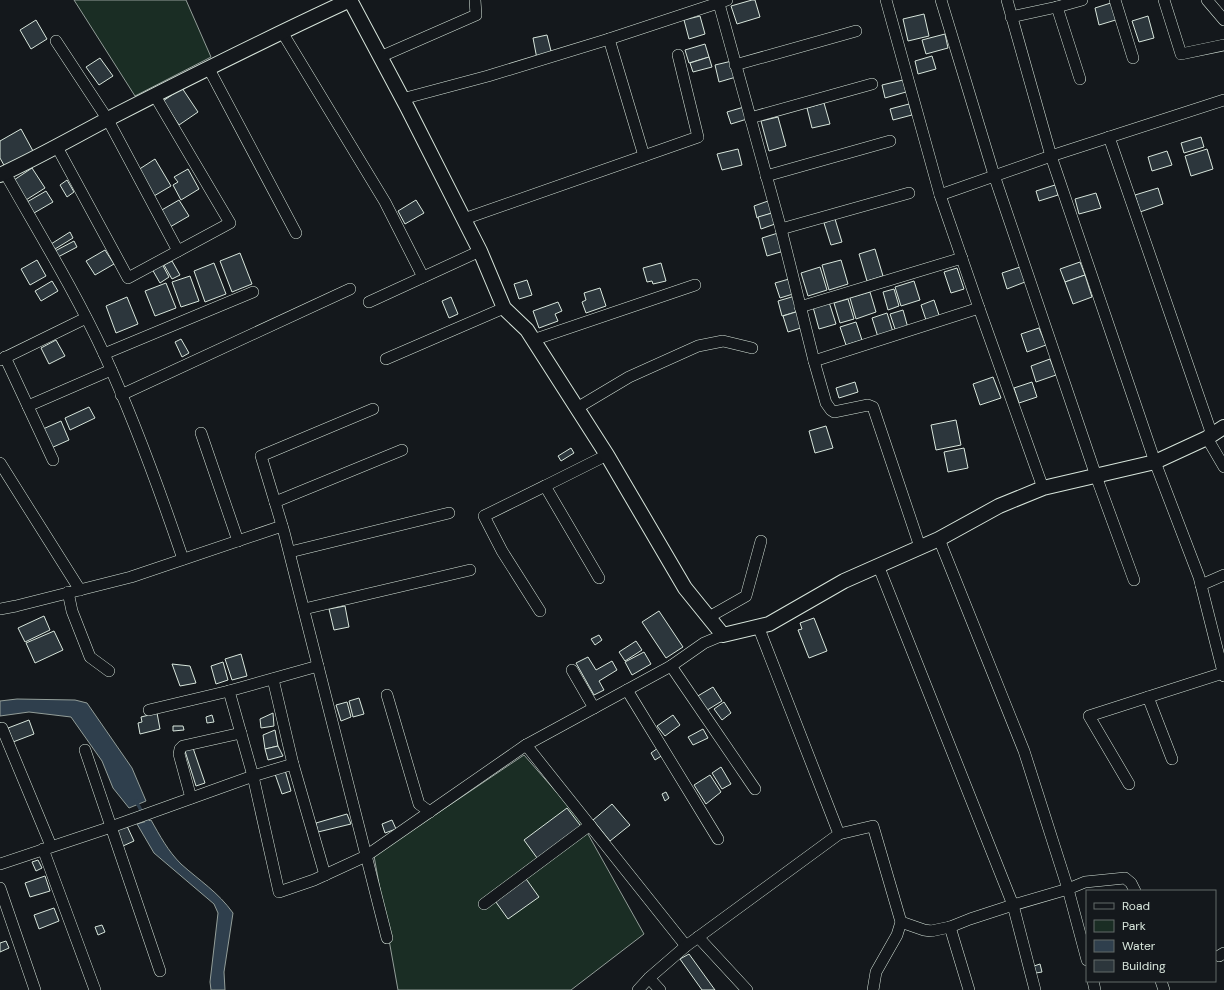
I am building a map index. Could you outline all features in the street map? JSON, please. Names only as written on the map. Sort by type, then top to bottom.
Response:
[{"type":"street","points":[[183,559],[139,437],[104,354],[68,284],[2,174],[208,69],[350,0],[480,251],[504,308],[527,330],[607,455],[685,588],[724,635]]},
{"type":"street","points":[[380,56],[476,15],[475,0]]},
{"type":"street","points":[[886,0],[940,195],[1043,488]]},
{"type":"street","points":[[941,0],[994,175],[1096,476],[1134,580]]},
{"type":"street","points":[[1007,0],[1051,156],[1155,462],[1201,585],[1224,674],[1089,716],[1129,784]]},
{"type":"street","points":[[1012,17],[1082,0]]},
{"type":"street","points":[[1115,0],[1133,58]]},
{"type":"street","points":[[1164,0],[1181,54],[1224,45]]},
{"type":"street","points":[[1207,0],[1224,20]]},
{"type":"street","points":[[402,99],[488,76],[608,40],[721,1],[735,65],[781,229],[826,403],[831,410],[838,412],[868,405],[874,409],[920,547]]},
{"type":"street","points":[[1057,7],[1080,78]]},
{"type":"street","points":[[735,65],[856,30]]},
{"type":"street","points":[[282,32],[385,202],[423,277]]},
{"type":"street","points":[[608,40],[644,156]]},
{"type":"street","points":[[56,41],[108,120],[178,251]]},
{"type":"street","points":[[464,220],[698,137],[678,55]]},
{"type":"street","points":[[208,69],[296,233]]},
{"type":"street","points":[[750,118],[872,84]]},
{"type":"street","points":[[57,147],[128,278],[230,223],[155,96]]},
{"type":"street","points":[[940,195],[994,175],[1224,100]]},
{"type":"street","points":[[1109,137],[1210,437],[1224,467]]},
{"type":"street","points":[[766,176],[890,141]]},
{"type":"street","points":[[781,229],[909,193]]},
{"type":"street","points":[[369,302],[480,251]]},
{"type":"street","points":[[800,307],[962,258]]},
{"type":"street","points":[[533,340],[695,285]]},
{"type":"street","points":[[121,395],[350,290]]},
{"type":"street","points":[[104,354],[253,292]]},
{"type":"street","points":[[386,359],[504,308]]},
{"type":"street","points":[[814,361],[979,308]]},
{"type":"street","points":[[53,460],[28,406],[2,358],[86,318]]},
{"type":"street","points":[[577,408],[629,378],[698,346],[723,341],[752,348]]},
{"type":"street","points":[[28,406],[111,370]]},
{"type":"street","points":[[373,409],[262,456],[290,552],[387,938]]},
{"type":"street","points":[[229,691],[253,776],[279,892],[314,880],[366,856],[526,745],[671,666],[704,643],[724,635],[769,624],[844,581],[939,539],[999,506],[1043,488],[1155,462],[1210,437],[1224,427]]},
{"type":"street","points":[[201,432],[238,541]]},
{"type":"street","points":[[275,502],[402,450]]},
{"type":"street","points":[[540,611],[502,551],[484,516],[607,455]]},
{"type":"street","points":[[0,463],[80,590]]},
{"type":"street","points":[[545,486],[599,578]]},
{"type":"street","points":[[290,552],[449,513]]},
{"type":"street","points":[[0,609],[131,577],[282,526]]},
{"type":"street","points":[[939,539],[1024,751],[1068,889],[1086,956]]},
{"type":"street","points":[[709,617],[746,596],[761,541]]},
{"type":"street","points":[[878,565],[1013,905],[1035,990]]},
{"type":"street","points":[[304,609],[470,570]]},
{"type":"street","points":[[1201,585],[1224,575]]},
{"type":"street","points":[[68,592],[72,611],[90,657],[109,671]]},
{"type":"street","points":[[758,626],[839,834]]},
{"type":"street","points":[[149,710],[229,691],[318,666]]},
{"type":"street","points":[[671,666],[755,789]]},
{"type":"street","points":[[572,670],[594,708]]},
{"type":"street","points":[[273,679],[293,764],[325,875]]},
{"type":"street","points":[[627,690],[718,840]]},
{"type":"street","points":[[387,695],[419,804],[430,812]]},
{"type":"street","points":[[1148,697],[1172,759]]},
{"type":"street","points":[[2,728],[47,848],[94,990]]},
{"type":"street","points":[[191,798],[179,754],[180,749],[183,746],[241,733]]},
{"type":"street","points":[[526,745],[686,946]]},
{"type":"street","points":[[85,750],[160,971]]},
{"type":"street","points":[[0,864],[111,827],[253,776],[293,764]]},
{"type":"street","points":[[484,904],[590,825]]},
{"type":"street","points":[[638,990],[649,978],[686,946],[839,834],[873,826],[901,922],[897,935],[876,972],[874,990]]},
{"type":"street","points":[[901,922],[931,931],[950,927],[1013,905],[1068,889],[1084,882],[1125,878],[1131,883],[1134,890]]},
{"type":"street","points":[[0,888],[34,990]]},
{"type":"street","points":[[950,927],[969,990]]},
{"type":"street","points":[[698,937],[747,990]]},
{"type":"street","points":[[649,978],[660,990]]},
{"type":"green space","points":[[74,0],[186,0],[211,57],[135,96]]},
{"type":"green space","points":[[524,755],[579,818],[644,934],[571,990],[398,990],[374,856]]},
{"type":"water","points":[[17,699],[75,700],[87,703],[132,768],[146,801],[129,808],[113,788],[102,761],[71,717],[29,712],[0,716],[0,701]]},
{"type":"water","points":[[151,820],[164,843],[176,859],[215,893],[233,913],[224,972],[225,990],[211,990],[210,982],[218,913],[214,904],[154,853],[137,824]]},
{"type":"building","points":[[755,0],[760,17],[737,24],[731,6]]},
{"type":"building","points":[[1114,2],[1119,19],[1099,25],[1095,8]]},
{"type":"building","points":[[924,14],[929,36],[908,41],[903,19]]},
{"type":"building","points":[[700,16],[705,34],[689,39],[684,20]]},
{"type":"building","points":[[1148,16],[1154,38],[1139,42],[1132,21]]},
{"type":"building","points":[[36,20],[47,39],[31,49],[20,30]]},
{"type":"building","points":[[945,34],[948,48],[926,54],[922,40]]},
{"type":"building","points":[[547,35],[552,55],[537,59],[533,38]]},
{"type":"building","points":[[705,44],[709,57],[689,63],[685,50]]},
{"type":"building","points":[[932,56],[936,69],[918,74],[915,61]]},
{"type":"building","points":[[709,57],[712,67],[693,72],[690,63]]},
{"type":"building","points":[[100,58],[113,76],[99,85],[86,67]]},
{"type":"building","points":[[732,61],[736,77],[719,82],[715,65]]},
{"type":"building","points":[[903,80],[906,92],[885,98],[882,85]]},
{"type":"building","points":[[182,88],[198,112],[179,125],[163,101]]},
{"type":"building","points":[[824,103],[830,124],[812,128],[807,108]]},
{"type":"building","points":[[909,104],[912,115],[893,120],[890,109]]},
{"type":"building","points":[[744,107],[747,119],[731,124],[727,112]]},
{"type":"building","points":[[778,117],[786,146],[769,151],[761,121]]},
{"type":"building","points":[[21,129],[33,151],[5,167],[0,158],[0,141]]},
{"type":"building","points":[[1201,137],[1204,147],[1184,153],[1181,143]]},
{"type":"building","points":[[738,149],[742,165],[722,170],[717,154]]},
{"type":"building","points":[[1207,149],[1213,169],[1191,176],[1185,156]]},
{"type":"building","points":[[1167,151],[1172,165],[1152,171],[1148,157]]},
{"type":"building","points":[[155,159],[171,186],[154,196],[138,170]]},
{"type":"building","points":[[32,168],[45,188],[26,200],[14,180]]},
{"type":"building","points":[[188,169],[199,189],[181,200],[173,185],[178,182],[174,177]]},
{"type":"building","points":[[67,180],[74,192],[67,197],[60,185]]},
{"type":"building","points":[[1055,185],[1058,195],[1039,201],[1036,191]]},
{"type":"building","points":[[1158,188],[1163,204],[1140,212],[1135,195]]},
{"type":"building","points":[[46,191],[53,202],[34,213],[27,202]]},
{"type":"building","points":[[1096,193],[1101,208],[1079,214],[1075,199]]},
{"type":"building","points":[[179,200],[189,216],[170,227],[160,211]]},
{"type":"building","points":[[416,200],[424,213],[405,224],[398,211]]},
{"type":"building","points":[[768,201],[772,213],[757,218],[754,206]]},
{"type":"building","points":[[772,213],[775,224],[761,229],[758,217]]},
{"type":"building","points":[[835,219],[842,242],[831,245],[824,223]]},
{"type":"building","points":[[70,232],[73,238],[55,249],[51,244]]},
{"type":"building","points":[[778,233],[784,251],[767,256],[762,238]]},
{"type":"building","points":[[74,241],[77,247],[58,257],[55,251]]},
{"type":"building","points":[[875,249],[883,276],[867,281],[859,254]]},
{"type":"building","points":[[105,250],[114,264],[95,275],[86,261]]},
{"type":"building","points":[[240,253],[252,284],[232,292],[220,261]]},
{"type":"building","points":[[37,260],[46,276],[30,285],[21,269]]},
{"type":"building","points":[[841,260],[848,284],[829,290],[822,265]]},
{"type":"building","points":[[172,261],[180,275],[172,279],[164,265]]},
{"type":"building","points":[[1080,262],[1085,275],[1065,282],[1060,269]]},
{"type":"building","points":[[214,263],[226,294],[205,302],[194,271]]},
{"type":"building","points":[[661,263],[666,281],[653,284],[652,281],[647,282],[643,268]]},
{"type":"building","points":[[162,264],[169,277],[160,283],[152,269]]},
{"type":"building","points":[[820,267],[827,290],[808,296],[801,273]]},
{"type":"building","points":[[1020,267],[1025,282],[1007,289],[1002,273]]},
{"type":"building","points":[[957,268],[964,289],[951,293],[944,272]]},
{"type":"building","points":[[1085,275],[1092,297],[1073,304],[1065,282]]},
{"type":"building","points":[[190,276],[199,301],[181,307],[172,282]]},
{"type":"building","points":[[789,279],[793,294],[780,298],[775,283]]},
{"type":"building","points":[[527,280],[532,295],[519,299],[514,284]]},
{"type":"building","points":[[52,281],[58,291],[41,301],[35,291]]},
{"type":"building","points":[[914,281],[920,300],[901,306],[895,287]]},
{"type":"building","points":[[166,283],[176,308],[155,316],[145,291]]},
{"type":"building","points":[[600,288],[606,306],[586,313],[582,302],[586,300],[584,293]]},
{"type":"building","points":[[894,289],[899,306],[888,310],[883,292]]},
{"type":"building","points":[[870,292],[876,312],[856,319],[850,298]]},
{"type":"building","points":[[795,296],[799,311],[782,316],[778,301]]},
{"type":"building","points":[[127,297],[138,324],[116,333],[106,306]]},
{"type":"building","points":[[451,297],[458,314],[449,318],[442,301]]},
{"type":"building","points":[[848,299],[854,319],[840,323],[834,303]]},
{"type":"building","points":[[934,300],[940,318],[927,323],[921,305]]},
{"type":"building","points":[[558,302],[562,311],[555,314],[558,321],[539,328],[533,311]]},
{"type":"building","points":[[829,302],[836,324],[819,329],[813,307]]},
{"type":"building","points":[[903,310],[908,328],[896,332],[890,314]]},
{"type":"building","points":[[799,311],[804,327],[788,332],[783,316]]},
{"type":"building","points":[[887,313],[893,332],[878,337],[872,318]]},
{"type":"building","points":[[856,322],[862,340],[846,345],[840,327]]},
{"type":"building","points":[[1039,328],[1046,345],[1027,352],[1021,334]]},
{"type":"building","points":[[181,339],[189,353],[182,357],[175,342]]},
{"type":"building","points":[[56,340],[65,356],[49,364],[41,348]]},
{"type":"building","points":[[1050,359],[1056,375],[1036,382],[1031,366]]},
{"type":"building","points":[[993,377],[1001,398],[980,405],[973,384]]},
{"type":"building","points":[[855,382],[858,392],[839,398],[836,388]]},
{"type":"building","points":[[1032,382],[1037,397],[1019,403],[1014,388]]},
{"type":"building","points":[[89,407],[95,418],[70,430],[65,418]]},
{"type":"building","points":[[956,420],[961,445],[936,450],[931,425]]},
{"type":"building","points":[[61,421],[69,440],[51,448],[43,429]]},
{"type":"building","points":[[826,426],[833,448],[815,453],[809,431]]},
{"type":"building","points":[[571,448],[574,453],[561,461],[558,456]]},
{"type":"building","points":[[964,448],[968,468],[948,472],[944,452]]},
{"type":"building","points":[[345,606],[349,627],[334,630],[329,609]]},
{"type":"building","points":[[659,611],[683,647],[666,658],[642,622]]},
{"type":"building","points":[[44,616],[50,630],[25,642],[18,628]]},
{"type":"building","points":[[814,618],[827,651],[809,658],[798,630],[802,629],[800,623]]},
{"type":"building","points":[[54,631],[63,650],[35,663],[26,643]]},
{"type":"building","points":[[599,635],[602,640],[595,645],[591,639]]},
{"type":"building","points":[[636,641],[642,650],[625,661],[619,652]]},
{"type":"building","points":[[644,652],[651,664],[632,675],[625,662]]},
{"type":"building","points":[[241,654],[247,676],[232,680],[225,659]]},
{"type":"building","points":[[588,657],[596,670],[612,661],[617,670],[599,681],[604,690],[594,695],[576,663]]},
{"type":"building","points":[[223,662],[228,680],[216,684],[211,666]]},
{"type":"building","points":[[172,664],[190,666],[196,683],[180,686]]},
{"type":"building","points":[[713,687],[722,701],[704,712],[696,697]]},
{"type":"building","points":[[359,698],[364,714],[353,717],[349,701]]},
{"type":"building","points":[[347,702],[351,717],[341,721],[336,705]]},
{"type":"building","points":[[724,702],[731,713],[722,720],[714,709]]},
{"type":"building","points":[[157,713],[160,729],[140,734],[138,723],[142,722],[141,717]]},
{"type":"building","points":[[273,713],[274,726],[261,728],[260,719]]},
{"type":"building","points":[[212,715],[214,722],[207,723],[206,717]]},
{"type":"building","points":[[673,715],[680,725],[665,736],[657,726]]},
{"type":"building","points":[[29,720],[34,734],[13,742],[8,728]]},
{"type":"building","points":[[173,726],[183,726],[184,730],[173,731]]},
{"type":"building","points":[[703,729],[708,738],[693,745],[688,737]]},
{"type":"building","points":[[275,730],[278,746],[265,749],[263,735]]},
{"type":"building","points":[[278,746],[283,756],[268,760],[265,749]]},
{"type":"building","points":[[193,748],[205,783],[196,786],[185,751]]},
{"type":"building","points":[[658,748],[663,755],[655,760],[651,753]]},
{"type":"building","points":[[721,767],[731,784],[722,789],[712,773]]},
{"type":"building","points":[[285,770],[291,791],[282,794],[275,774]]},
{"type":"building","points":[[710,775],[721,792],[706,804],[694,785]]},
{"type":"building","points":[[666,792],[669,798],[665,801],[662,794]]},
{"type":"building","points":[[612,804],[630,825],[610,841],[593,820]]},
{"type":"building","points":[[567,808],[583,829],[540,862],[524,840]]},
{"type":"building","points":[[347,814],[351,824],[318,832],[316,823]]},
{"type":"building","points":[[392,820],[396,829],[385,833],[382,824]]},
{"type":"building","points":[[127,826],[134,841],[123,846],[116,831]]},
{"type":"building","points":[[38,860],[42,868],[36,871],[32,862]]},
{"type":"building","points":[[45,876],[50,891],[30,897],[25,883]]},
{"type":"building","points":[[524,876],[539,897],[508,919],[493,898]]},
{"type":"building","points":[[54,908],[59,921],[39,929],[34,915]]},
{"type":"building","points":[[102,925],[105,932],[98,935],[95,927]]},
{"type":"building","points":[[6,941],[9,948],[0,952],[0,943]]},
{"type":"building","points":[[689,954],[715,990],[702,990],[680,959]]},
{"type":"building","points":[[1040,964],[1042,972],[1036,973],[1034,966]]},
{"type":"waterway","points":[[136,801],[149,825]]}]
